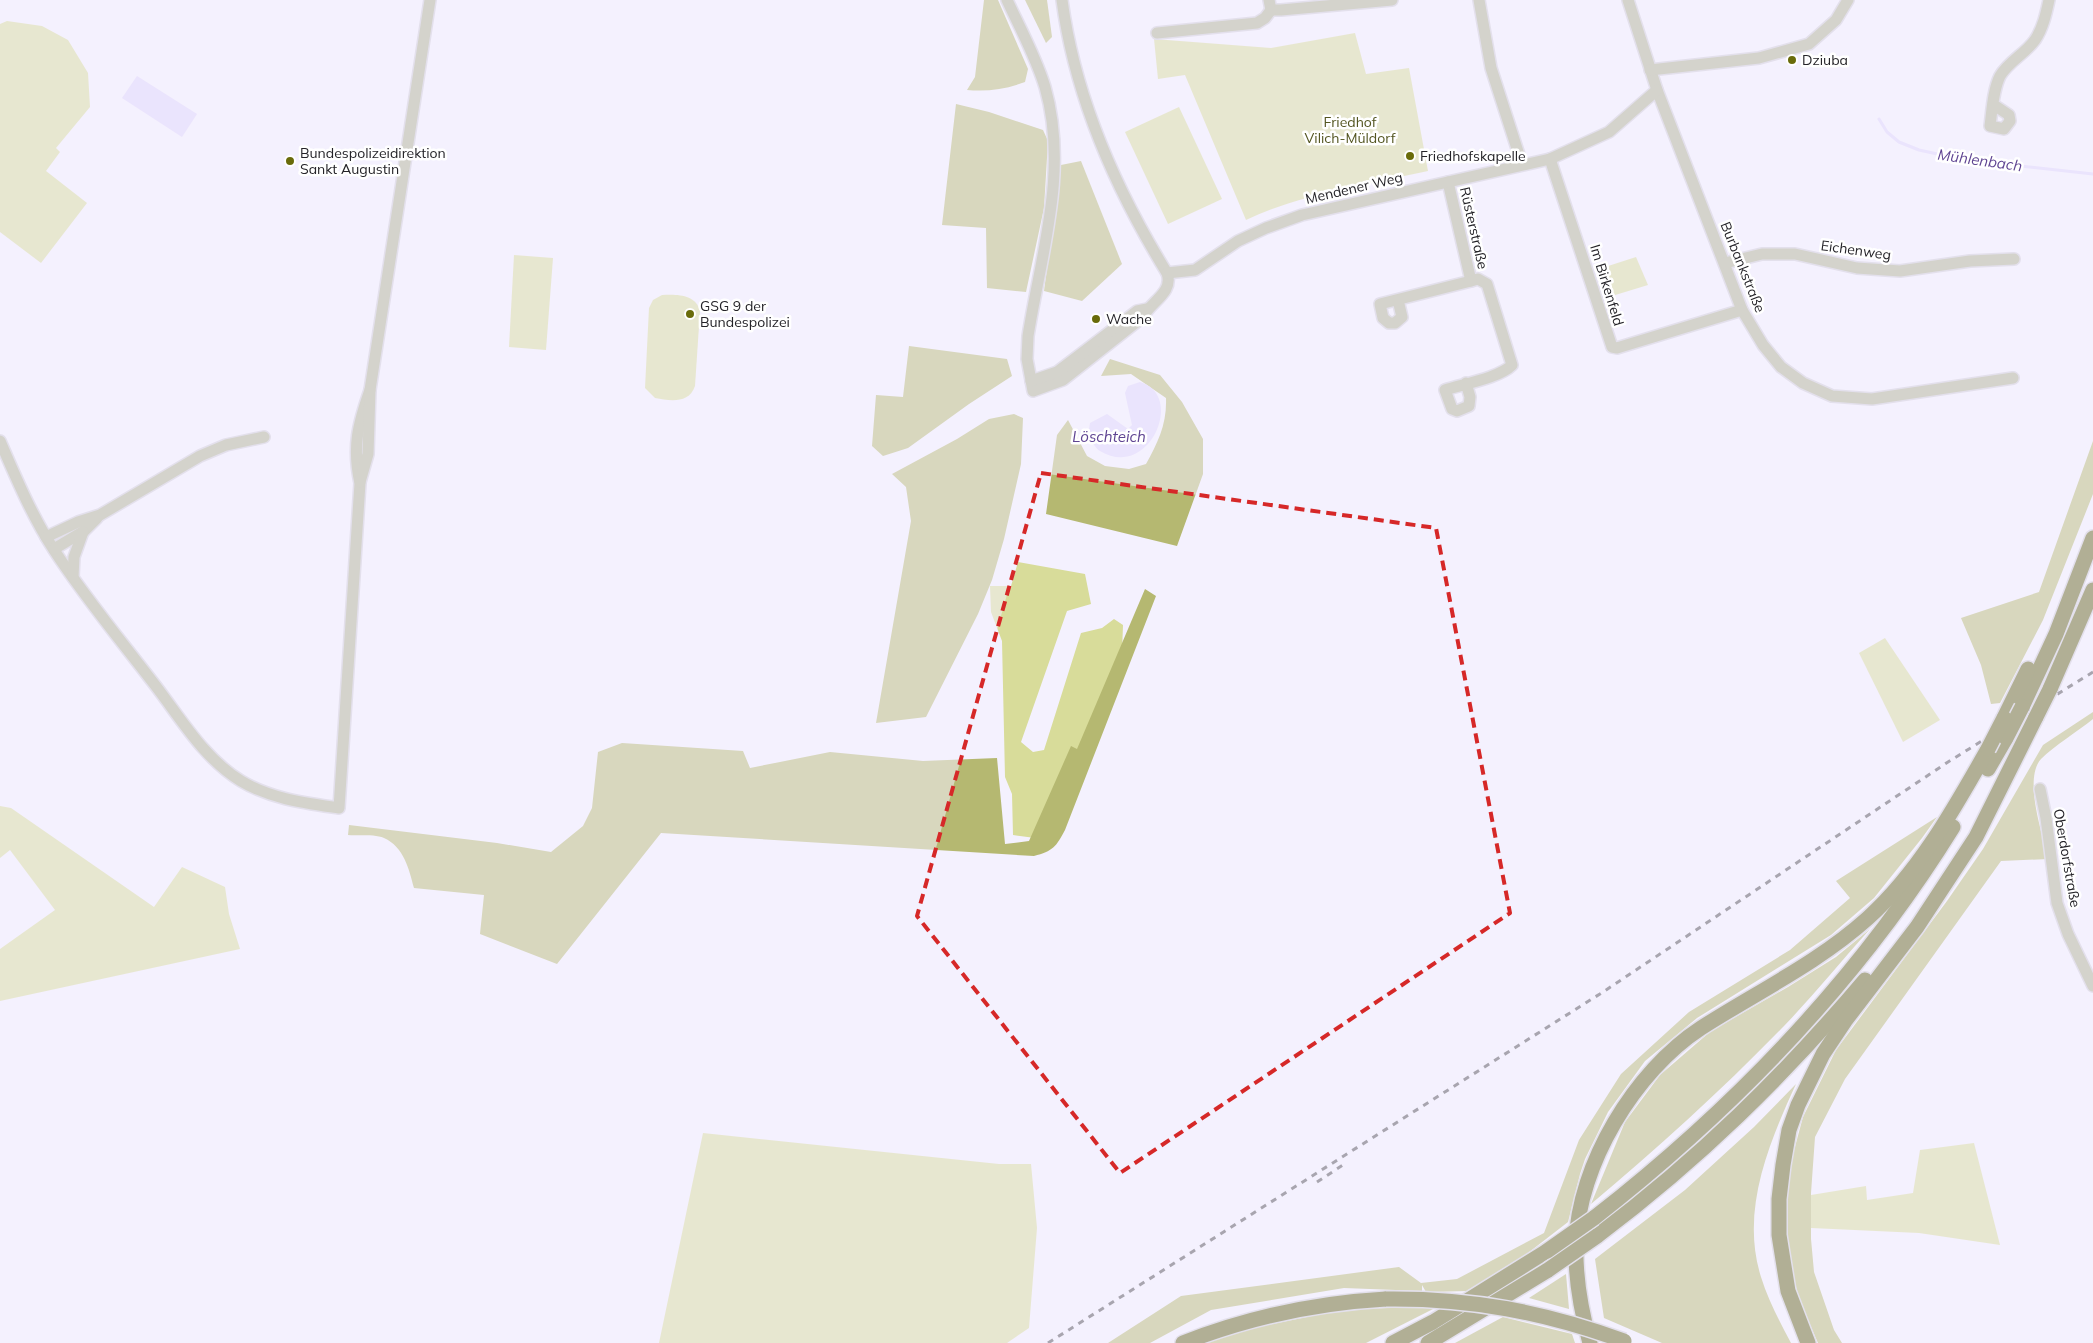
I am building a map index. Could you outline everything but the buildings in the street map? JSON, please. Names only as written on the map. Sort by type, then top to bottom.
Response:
[{"type":"highway","points":[[1590,1343],[1581,1310],[1576,1244],[1579,1215],[1593,1165],[1617,1119],[1644,1079],[1670,1052],[1700,1029],[1837,944],[1878,909],[1900,885],[1960,798],[1976,769],[2006,738],[2056,634],[2093,538]]},
{"type":"highway","points":[[1393,1343],[1433,1322],[1546,1251],[1594,1218],[1659,1166],[1729,1103],[1801,1029],[1851,970],[1898,909],[1939,850],[1979,786],[2004,718],[2046,631],[2079,574]]},
{"type":"highway","points":[[1808,1343],[1788,1291],[1779,1236],[1779,1199],[1784,1156],[1792,1122],[1804,1092],[1823,1054],[1845,1021],[1940,894],[1976,836],[2050,689],[2093,590]]},
{"type":"highway","points":[[1428,1343],[1548,1270],[1597,1236],[1672,1177],[1753,1103],[1819,1034],[1868,976],[1916,914],[2004,780]]},
{"type":"highway","points":[[1184,1343],[1231,1325],[1307,1306],[1386,1299],[1441,1300],[1492,1305],[1568,1322],[1626,1342]]},
{"type":"street","points":[[0,441],[46,537],[73,577],[194,737],[223,768],[251,786],[274,796],[298,802],[339,808],[360,483],[368,454],[370,390],[430,0]]},
{"type":"street","points":[[1006,0],[1045,86],[1056,151],[1054,187],[1028,336],[1027,359],[1032,386],[1092,352],[1119,330],[1143,317],[1147,309],[1164,292],[1168,284],[1167,273],[1129,208],[1095,127],[1075,64],[1062,0]]},
{"type":"street","points":[[1157,33],[1257,23],[1265,18],[1270,5],[1392,0]]},
{"type":"street","points":[[1479,0],[1491,68],[1522,164]]},
{"type":"street","name":"Burbankstraße","points":[[1628,0],[1657,90],[1742,310],[1763,345],[1781,367],[1803,383],[1832,396],[1872,399],[2013,378]]},
{"type":"street","points":[[1994,106],[1999,79],[2007,66],[2034,42],[2040,31],[2049,0]]},
{"type":"street","points":[[1650,70],[1759,58],[1809,44],[1836,20],[1847,1]]},
{"type":"street","name":"Mendener Weg","points":[[1167,273],[1195,270],[1238,241],[1266,228],[1302,215],[1550,158],[1609,132],[1657,90]]},
{"type":"street","name":"Im Birkenfeld","points":[[1550,158],[1612,347],[1618,348],[1742,310]]},
{"type":"street","name":"Rüsterstraße","points":[[1448,182],[1471,281]]},
{"type":"street","name":"Eichenweg","points":[[1725,263],[1762,254],[1795,254],[1857,268],[1900,271],[1970,261],[2014,259]]},
{"type":"street","name":"Rüsterstraße","points":[[1398,300],[1478,279],[1487,284],[1512,366],[1507,371],[1466,383]]},
{"type":"street","points":[[46,537],[78,522],[100,515],[200,456],[226,445],[264,437]]},
{"type":"street","points":[[54,549],[84,531],[100,515]]},
{"type":"street","points":[[73,577],[74,557],[84,531]]},
{"type":"street","name":"Oberdorfstraße","points":[[2040,790],[2046,818],[2057,903],[2068,934],[2093,986]]},
{"type":"highlighted area","points":[[1041,473],[1436,528],[1510,913],[1120,1173],[917,916]]},
{"type":"green space","points":[[984,0],[998,0],[1028,69],[1025,82],[997,89],[967,90],[975,77]]},
{"type":"green space","points":[[1025,0],[1047,0],[1052,37],[1046,43]]},
{"type":"green space","points":[[7,21],[42,26],[68,40],[88,73],[90,107],[56,148],[60,152],[46,171],[87,203],[41,263],[0,232],[0,24]]},
{"type":"green space","name":"Friedhof Vilich-Müldorf","points":[[1355,33],[1366,74],[1409,68],[1428,171],[1312,196],[1246,220],[1185,75],[1158,79],[1154,39],[1271,48]]},
{"type":"green space","points":[[956,104],[989,112],[1043,130],[1048,141],[1044,208],[1026,292],[987,288],[986,228],[942,225]]},
{"type":"green space","points":[[1179,107],[1222,199],[1168,224],[1125,132]]},
{"type":"green space","points":[[1081,161],[1122,264],[1082,301],[1044,291],[1061,165]]},
{"type":"green space","points":[[514,255],[553,258],[546,350],[509,347]]},
{"type":"green space","points":[[1636,257],[1648,285],[1612,296],[1602,268]]},
{"type":"green space","points":[[662,295],[679,295],[690,298],[698,305],[700,311],[695,386],[688,396],[678,400],[655,398],[645,388],[649,308],[653,300]]},
{"type":"green space","points":[[909,346],[1007,359],[1012,376],[908,448],[883,456],[872,446],[876,395],[903,397]]},
{"type":"green space","points":[[1110,359],[1160,375],[1182,402],[1203,439],[1203,474],[1177,546],[1046,514],[1057,435],[1068,420],[1087,456],[1105,466],[1129,469],[1146,464],[1158,440],[1165,416],[1166,398],[1131,374],[1101,376]]},
{"type":"green space","points":[[1014,414],[1023,418],[1021,464],[1004,539],[992,580],[978,614],[926,717],[876,723],[911,521],[906,487],[892,474],[957,439],[989,419]]},
{"type":"green space","points":[[2093,441],[2093,494],[2043,620],[2000,703],[1991,704],[1981,665],[1961,618],[2039,592]]},
{"type":"green space","points":[[1018,562],[1085,574],[1091,604],[1067,611],[1021,742],[1033,752],[1044,750],[1081,633],[1102,628],[1114,619],[1123,625],[1122,652],[1043,839],[1013,835],[1012,794],[1005,777],[1002,641],[991,612],[990,586],[1011,586]]},
{"type":"green space","points":[[1145,589],[1156,596],[1065,830],[1053,848],[1034,856],[661,833],[557,964],[480,934],[484,895],[414,888],[405,859],[391,842],[376,836],[348,835],[349,825],[497,843],[551,852],[583,826],[592,808],[598,752],[622,743],[743,751],[750,768],[830,752],[923,761],[997,758],[1005,844],[1029,841],[1071,746],[1077,749]]},
{"type":"green space","points":[[1885,638],[1940,720],[1903,742],[1859,653]]},
{"type":"green space","points":[[2093,712],[2093,719],[2046,754],[2036,768],[2034,793],[2048,859],[2001,861],[1845,1079],[1815,1137],[1811,1193],[1811,1239],[1814,1272],[1834,1330],[1842,1343],[1818,1343],[1801,1304],[1791,1270],[1787,1238],[1787,1188],[1791,1162],[1803,1117],[1836,1050],[1947,901],[1983,849],[2043,745]]},
{"type":"green space","points":[[0,806],[11,808],[154,907],[182,867],[225,887],[229,914],[240,949],[0,1001],[0,949],[55,910],[10,850],[0,858]]},
{"type":"green space","points":[[1937,817],[1874,898],[1831,935],[1697,1018],[1645,1061],[1608,1112],[1585,1159],[1568,1222],[1511,1266],[1468,1291],[1426,1292],[1422,1285],[1422,1291],[1344,1288],[1211,1310],[1150,1343],[1108,1343],[1181,1296],[1399,1267],[1421,1283],[1457,1279],[1544,1233],[1579,1140],[1621,1074],[1689,1012],[1790,950],[1850,898],[1836,881]]},
{"type":"green space","points":[[1870,929],[1795,1014],[1738,1073],[1591,1204],[1625,1122],[1660,1075],[1711,1031],[1836,957]]},
{"type":"green space","points":[[1796,1084],[1776,1130],[1760,1178],[1754,1227],[1755,1252],[1761,1277],[1791,1343],[1662,1343],[1604,1318],[1595,1259],[1685,1190],[1754,1127]]},
{"type":"green space","points":[[703,1133],[999,1164],[1031,1164],[1037,1228],[1029,1328],[1007,1343],[659,1343]]},
{"type":"green space","points":[[1974,1143],[2000,1245],[1919,1233],[1811,1228],[1811,1195],[1866,1186],[1867,1200],[1913,1193],[1920,1150]]},
{"type":"green space","points":[[1566,1274],[1569,1309],[1529,1298]]},
{"type":"green space","points":[[1437,1307],[1366,1343],[1205,1343],[1228,1333],[1346,1309]]},
{"type":"green space","points":[[1503,1317],[1572,1334],[1575,1343],[1455,1343]]},
{"type":"water","points":[[137,76],[197,114],[182,137],[122,98]]},
{"type":"water","name":"Löschteich","points":[[1140,382],[1153,390],[1160,402],[1160,417],[1156,433],[1146,446],[1133,455],[1118,457],[1100,451],[1088,436],[1090,423],[1107,414],[1128,429],[1132,425],[1125,393],[1128,386]]},
{"type":"waterway","name":"Mühlenbach","points":[[1879,119],[1887,132],[1899,142],[1919,150],[1965,160],[2093,174]]},
{"type":"railway","points":[[1048,1343],[1603,992],[1948,762],[2093,672]]},
{"type":"railway","points":[[1317,1182],[1346,1163]]},
{"type":"place","name":"Dziuba","points":[[1792,60]]},
{"type":"place","name":"Friedhofskapelle","points":[[1410,156]]},
{"type":"place","name":"Bundespolizeidirektion Sankt Augustin","points":[[290,161]]},
{"type":"place","name":"GSG 9 der Bundespolizei","points":[[690,314]]},
{"type":"place","name":"Wache","points":[[1096,319]]}]
